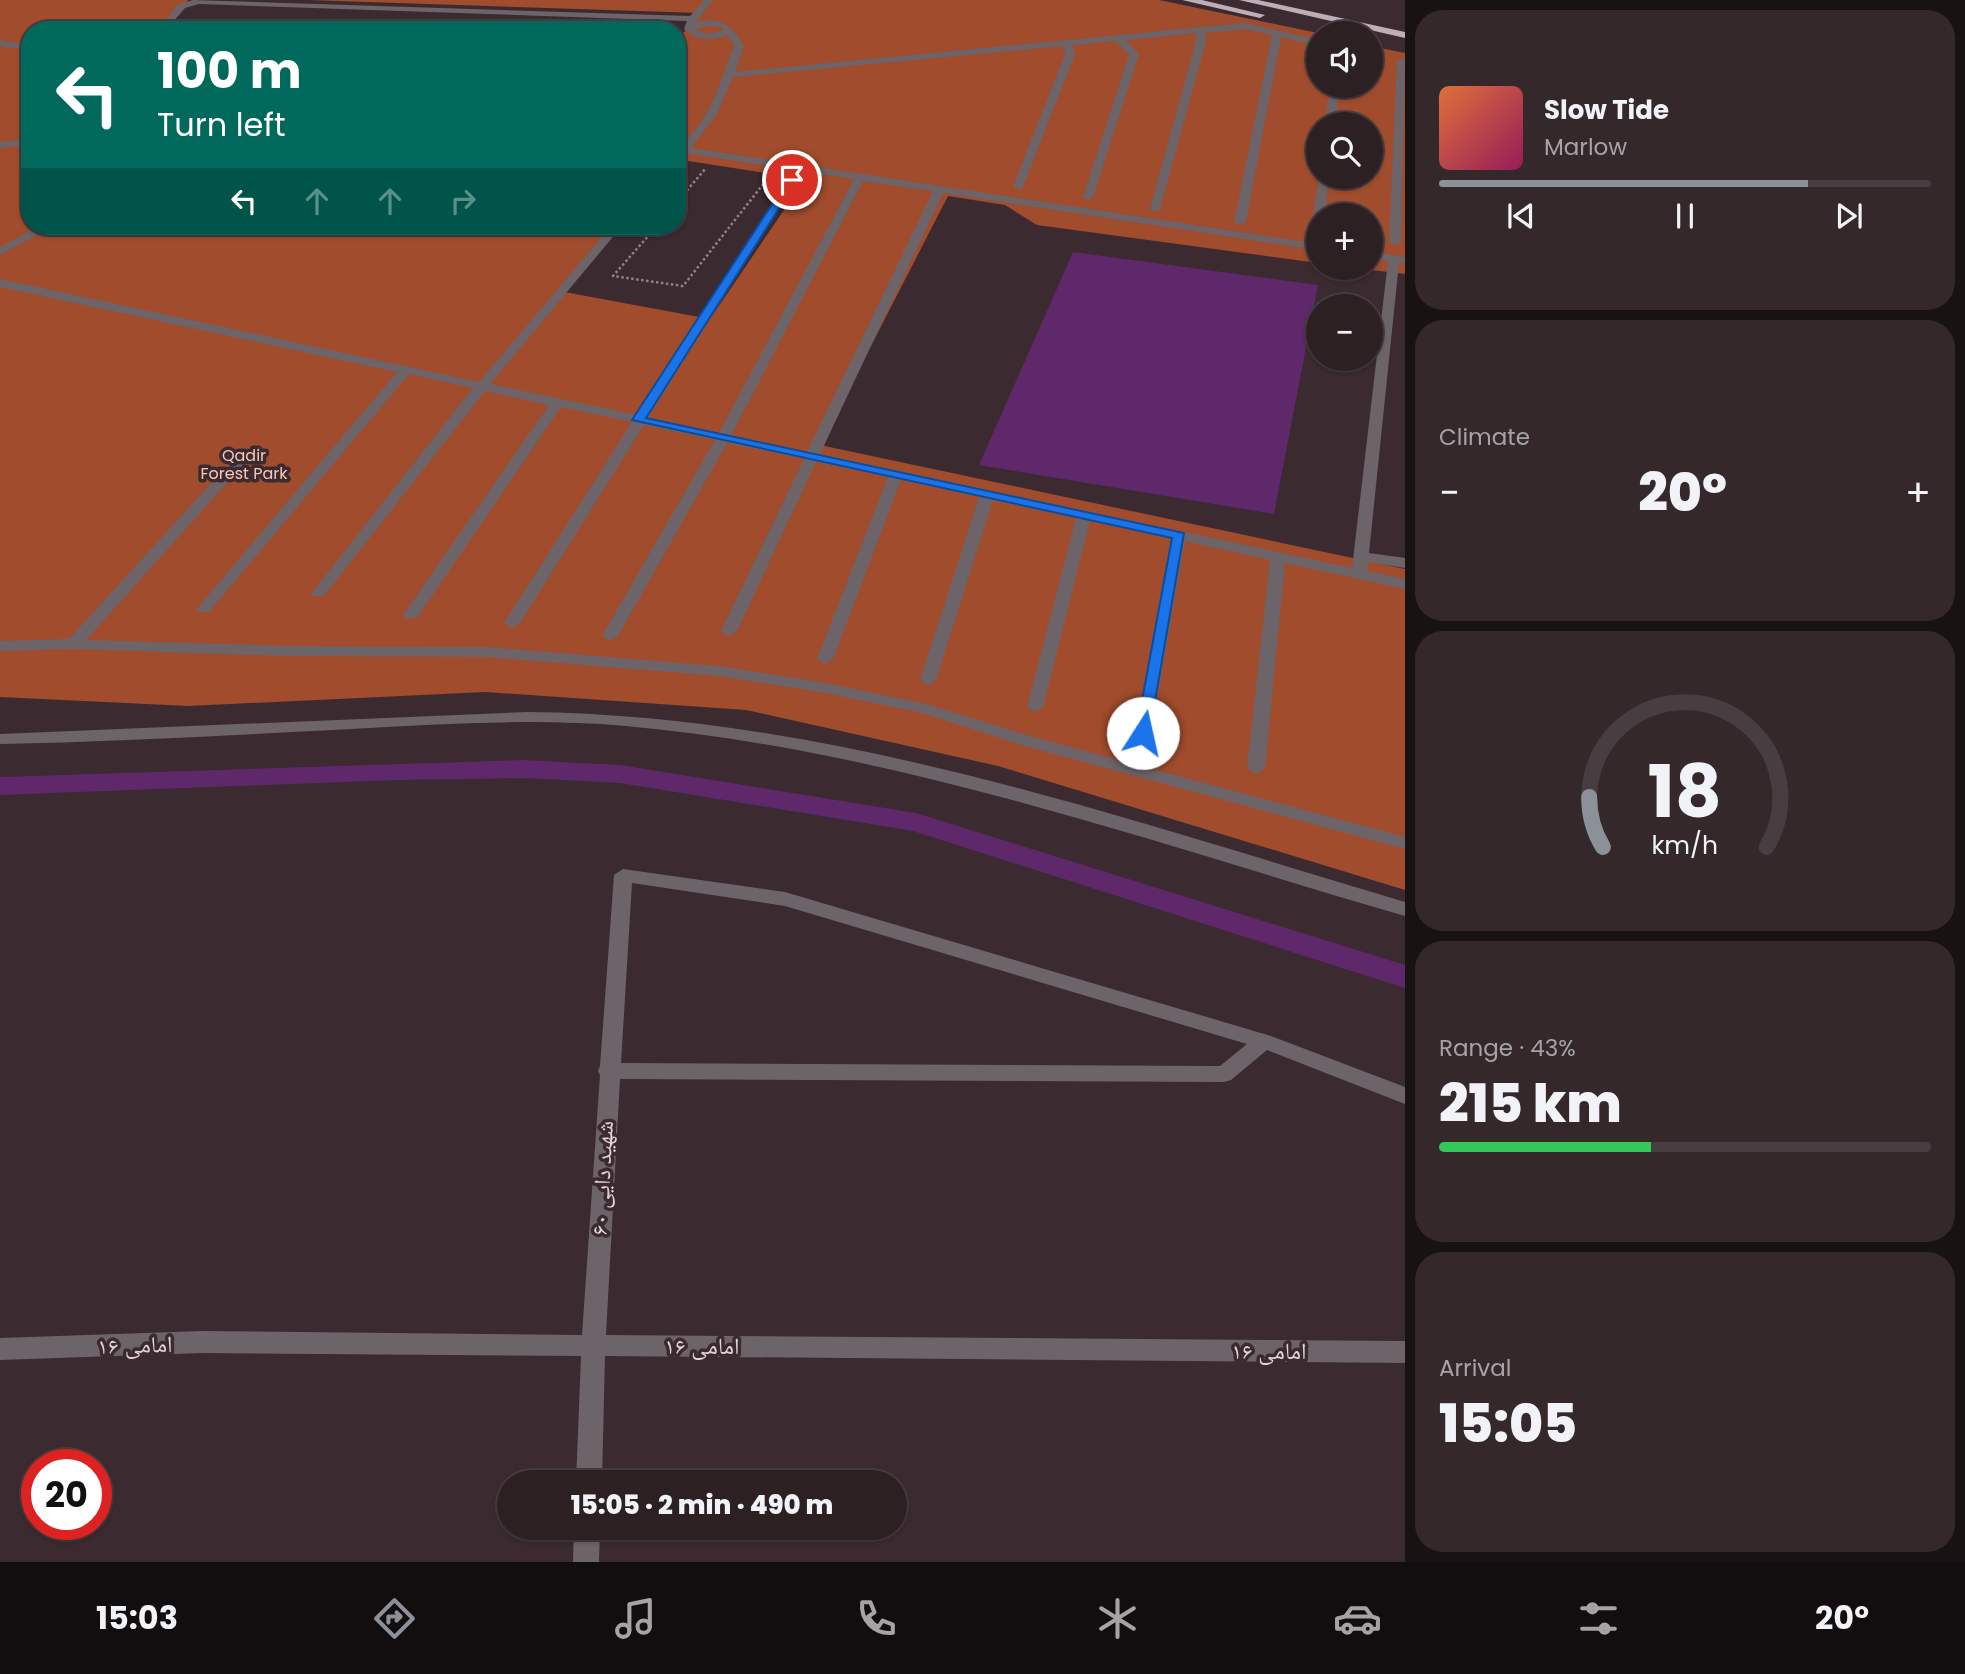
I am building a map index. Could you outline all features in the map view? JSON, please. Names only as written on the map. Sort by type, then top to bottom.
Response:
[{"type":"highway","points":[[1187,0],[1306,25]]},
{"type":"highway","points":[[1244,0],[1405,35]]},
{"type":"highway","points":[[1383,43],[1405,48]]},
{"type":"street","points":[[689,29],[709,0]]},
{"type":"street","points":[[715,23],[718,0]]},
{"type":"street","points":[[168,21],[182,6],[199,1],[549,21]]},
{"type":"street","points":[[686,145],[706,128],[740,46],[730,30],[715,23],[689,29]]},
{"type":"street","points":[[729,75],[1245,26],[1306,40]]},
{"type":"street","points":[[686,29],[713,36],[730,30]]},
{"type":"street","points":[[1155,209],[1201,41],[1199,30]]},
{"type":"street","points":[[1240,222],[1277,33]]},
{"type":"street","points":[[1088,197],[1135,54],[1117,38]]},
{"type":"street","points":[[0,43],[21,46]]},
{"type":"street","points":[[1018,187],[1070,54],[1067,43]]},
{"type":"street","points":[[1395,242],[1402,61],[1405,61]]},
{"type":"street","points":[[0,145],[21,143]]},
{"type":"street","points":[[686,150],[1306,245]]},
{"type":"street","points":[[610,636],[723,438],[860,177]]},
{"type":"street","points":[[512,623],[792,180]]},
{"type":"street","points":[[729,631],[939,190]]},
{"type":"street","points":[[0,252],[31,235]]},
{"type":"street","points":[[319,593],[482,386],[609,235]]},
{"type":"street","points":[[1359,575],[1400,259]]},
{"type":"street","points":[[0,283],[1405,584]]},
{"type":"street","points":[[204,609],[406,370]]},
{"type":"street","points":[[411,615],[557,402]]},
{"type":"street","points":[[73,644],[239,461]]},
{"type":"street","points":[[825,659],[896,475]]},
{"type":"street","points":[[928,680],[987,495]]},
{"type":"street","points":[[1035,707],[1084,516]]},
{"type":"street","points":[[1143,733],[1179,536]]},
{"type":"street","points":[[1361,556],[1405,564]]},
{"type":"street","points":[[1256,768],[1278,557]]},
{"type":"street","points":[[0,646],[73,644],[286,651],[488,652],[719,671],[820,687],[926,709],[1027,741],[1405,843]]},
{"type":"street","points":[[0,739],[465,719],[621,721],[753,734],[891,761],[1016,793],[1405,909]]},
{"type":"street","name":"شهید دایی ۶۰","points":[[589,1470],[593,1346],[608,1071],[623,875],[785,899],[1264,1041]]},
{"type":"street","points":[[608,1071],[1224,1074],[1264,1041],[1405,1096]]},
{"type":"street","name":"امامی ۱۶","points":[[0,1349],[202,1342],[1405,1352]]},
{"type":"street","points":[[586,1562],[587,1540]]},
{"type":"path","points":[[686,192],[708,166],[698,164]]},
{"type":"path","points":[[649,235],[614,276],[683,286],[768,177]]},
{"type":"green space","name":"Qadir Forest Park","points":[[0,0],[188,0],[170,21],[21,21],[21,235],[612,235],[559,291],[710,319],[805,179],[686,161],[686,30],[699,13],[308,0],[1159,0],[1306,31],[1306,98],[1383,98],[1383,49],[1405,53],[1405,274],[1383,271],[1383,203],[1306,203],[1306,261],[1037,225],[1005,205],[948,196],[820,445],[1405,569],[1405,890],[998,766],[746,710],[485,692],[188,706],[0,697]]},
{"type":"shaded area","points":[[1073,252],[1318,285],[1316,294],[1306,294],[1306,347],[1274,514],[979,465]]},
{"type":"waterway","points":[[0,786],[398,771],[525,769],[620,774],[916,822],[1405,977]]},
{"type":"route","points":[[792,180],[639,420],[1179,536],[1143,733]]}]
